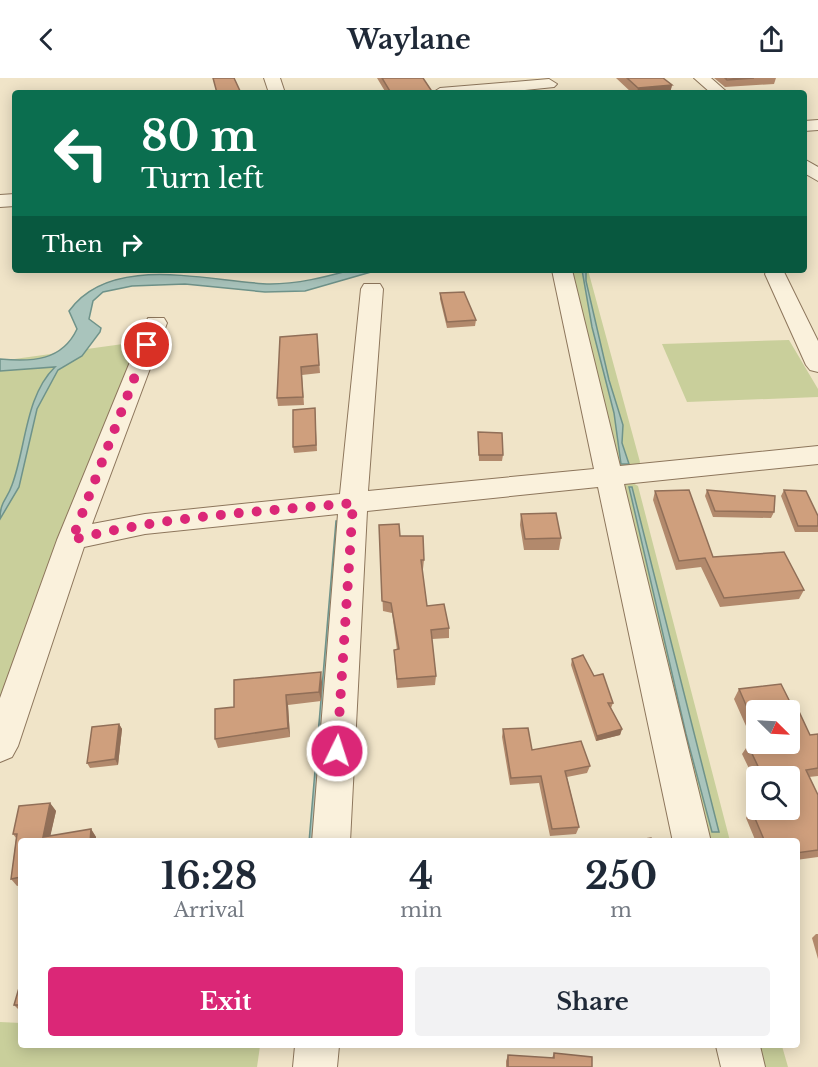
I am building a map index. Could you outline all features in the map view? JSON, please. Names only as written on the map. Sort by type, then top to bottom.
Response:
[{"type":"street","points":[[702,78],[716,90]]},
{"type":"street","points":[[482,90],[550,85]]},
{"type":"street","points":[[563,273],[691,838]]},
{"type":"street","points":[[775,273],[818,365]]},
{"type":"street","points":[[331,838],[353,503],[372,290]]},
{"type":"street","points":[[0,746],[72,540],[156,323]]},
{"type":"street","points":[[72,540],[109,530],[145,524],[818,455]]},
{"type":"street","points":[[315,1067],[317,1048]]},
{"type":"street","points":[[738,1048],[743,1067]]},
{"type":"green space","points":[[569,273],[589,273],[640,462],[639,465],[618,466]]},
{"type":"green space","points":[[152,340],[0,753],[0,361]]},
{"type":"green space","points":[[789,340],[818,389],[818,397],[687,402],[662,344]]},
{"type":"green space","points":[[631,482],[638,486],[729,838],[703,838],[621,483]]},
{"type":"green space","points":[[0,1022],[18,1023],[18,1048],[260,1048],[257,1067],[0,1067]]},
{"type":"green space","points":[[752,1048],[783,1048],[788,1067],[757,1067]]},
{"type":"water","points":[[340,273],[368,273],[305,291],[265,292],[185,284],[132,286],[103,292],[93,301],[89,319],[101,328],[100,332],[82,356],[58,370],[37,409],[19,487],[0,519],[2,504],[17,470],[32,407],[45,379],[55,367],[0,371],[0,359],[34,359],[45,357],[63,348],[77,329],[69,311],[87,293],[110,282],[135,276],[191,276],[270,284],[321,278]]},
{"type":"water","points":[[583,273],[586,273],[609,380],[623,425],[622,443],[629,464],[621,464],[614,413],[592,327]]},
{"type":"water","points":[[629,487],[632,487],[719,832],[712,832],[686,734]]},
{"type":"water","points":[[336,521],[340,521],[314,838],[309,838]]},
{"type":"building","points":[[213,78],[234,78],[240,90],[216,90]]},
{"type":"building","points":[[382,78],[423,78],[431,90],[389,90]]},
{"type":"building","points":[[627,78],[663,78],[672,85],[638,88]]},
{"type":"building","points":[[725,78],[754,78],[727,80]]},
{"type":"building","points":[[464,292],[476,320],[447,322],[440,293]]},
{"type":"building","points":[[317,334],[319,365],[301,367],[303,397],[277,398],[280,337]]},
{"type":"building","points":[[315,408],[316,445],[293,447],[293,410]]},
{"type":"building","points":[[478,432],[502,433],[503,455],[479,455]]},
{"type":"building","points":[[689,490],[713,557],[784,552],[804,590],[724,598],[705,558],[679,561],[655,491]]},
{"type":"building","points":[[707,490],[775,496],[774,512],[715,511]]},
{"type":"building","points":[[784,490],[806,491],[818,516],[818,526],[798,526]]},
{"type":"building","points":[[556,513],[561,538],[525,539],[521,514]]},
{"type":"building","points":[[399,524],[400,536],[423,536],[424,560],[421,560],[427,606],[444,604],[449,628],[431,630],[436,676],[397,679],[394,650],[399,649],[391,603],[382,601],[379,525]]},
{"type":"building","points":[[583,655],[594,676],[603,674],[613,703],[608,703],[622,729],[597,736],[572,659]]},
{"type":"building","points":[[321,672],[319,692],[286,695],[288,728],[215,739],[215,709],[234,707],[234,680]]},
{"type":"building","points":[[781,684],[789,700],[746,700],[746,705],[739,689]]},
{"type":"building","points":[[800,714],[810,735],[818,734],[818,768],[806,770],[818,795],[818,850],[800,852],[800,838],[763,838],[756,820],[800,820],[800,766],[758,766],[752,754],[800,754]]},
{"type":"building","points":[[119,724],[115,759],[87,763],[92,727]]},
{"type":"building","points":[[528,728],[532,750],[581,741],[590,766],[565,771],[579,827],[552,829],[541,776],[511,778],[503,729]]},
{"type":"building","points":[[50,803],[43,837],[91,829],[90,838],[18,838],[18,878],[11,879],[17,834],[13,834],[19,806]]},
{"type":"building","points":[[18,991],[18,1005],[14,1005]]},
{"type":"building","points":[[554,1053],[592,1057],[592,1067],[508,1067],[508,1055],[554,1058]]},
{"type":"route","points":[[147,345],[72,540],[109,530],[145,524],[353,503],[337,751]]}]
